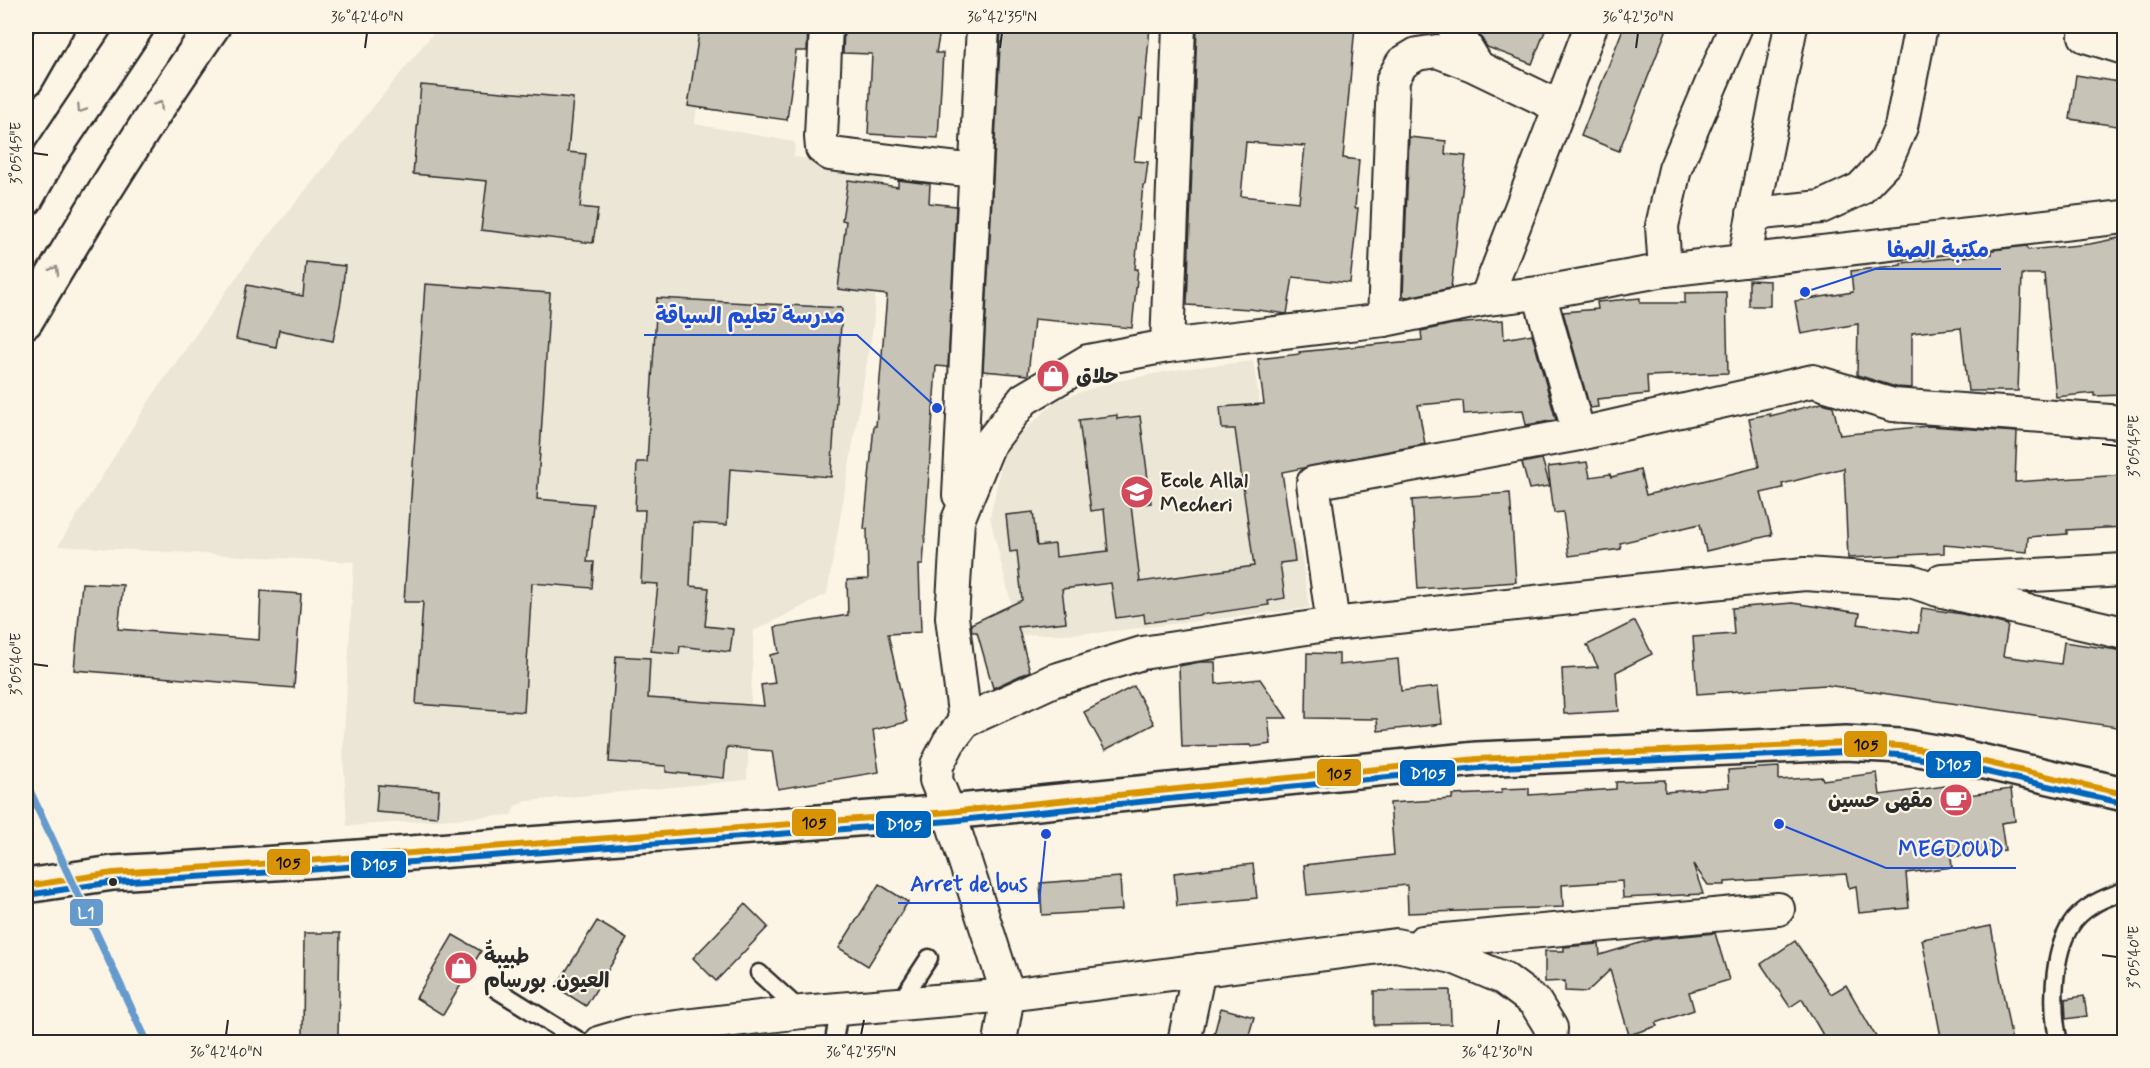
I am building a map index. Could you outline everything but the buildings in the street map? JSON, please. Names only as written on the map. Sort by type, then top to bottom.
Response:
[{"type":"main road","points":[[26,80],[57,26]]},
{"type":"main road","points":[[26,199],[50,156],[137,26]]},
{"type":"main road","points":[[26,321],[80,230],[171,86],[213,26]]},
{"type":"main road","points":[[26,886],[113,873],[306,861],[949,812],[1477,759],[1846,743],[1900,746],[1954,755],[2124,794]]},
{"type":"street","points":[[826,26],[822,148],[830,154],[975,171]]},
{"type":"street","points":[[965,721],[952,617],[982,26]]},
{"type":"street","points":[[1167,346],[1179,26]]},
{"type":"street","points":[[1454,26],[1478,67]]},
{"type":"street","points":[[1486,299],[1591,26]]},
{"type":"street","points":[[1665,270],[1662,226],[1675,169],[1736,26]]},
{"type":"street","points":[[1744,261],[1791,26]]},
{"type":"street","points":[[1753,214],[1821,207],[1860,189],[1887,162],[1900,127],[1921,26]]},
{"type":"street","points":[[2085,36],[2124,48]]},
{"type":"street","points":[[1384,320],[1392,80],[1402,63],[1417,54],[1437,51],[1478,67],[1560,107]]},
{"type":"street","points":[[958,520],[988,444],[1024,399],[1088,361],[1167,346],[1384,320],[1486,299],[1539,293],[1665,270],[2124,217]]},
{"type":"street","points":[[1539,293],[1579,434]]},
{"type":"street","points":[[1333,624],[1313,483],[1579,434],[1813,381],[1893,405],[2124,422]]},
{"type":"street","points":[[1000,1042],[1008,995],[949,812],[936,780],[937,765],[949,742],[965,721],[1052,681],[1142,653],[1333,624],[1659,588],[1805,574],[1911,582],[2124,570]]},
{"type":"street","points":[[1911,582],[2124,633]]},
{"type":"street","points":[[601,1042],[632,1034],[802,1012],[1008,995],[1396,945],[1778,909]]},
{"type":"street","points":[[1396,945],[1453,957],[1503,978],[1535,1002],[1551,1028],[1550,1042]]},
{"type":"street","points":[[1185,1042],[1199,970]]},
{"type":"lane","points":[[2060,1042],[2056,1032],[2054,986],[2059,954],[2071,924],[2091,905],[2124,891]]},
{"type":"lane","points":[[899,1004],[929,958]]},
{"type":"lane","points":[[759,973],[802,1012]]},
{"type":"lane","points":[[496,989],[581,1042]]},
{"type":"lane","points":[[834,1042],[839,1009]]},
{"type":"shaded area","points":[[439,26],[703,26],[695,124],[795,142],[794,157],[884,167],[873,327],[827,594],[754,631],[747,780],[527,801],[515,806],[511,815],[347,826],[343,750],[354,562],[58,546],[153,395],[245,265]]},
{"type":"shaded area","name":"Ecole Allal Mecheri","points":[[1253,361],[1270,467],[1302,557],[1309,608],[1096,633],[1019,635],[990,518],[1005,447],[1058,400],[1107,383],[1181,369]]},
{"type":"transit line","name":"105","points":[[26,886],[113,873],[306,861],[949,812],[1477,759],[1846,743],[1900,746],[1954,755],[2124,794]]},
{"type":"transit line","name":"D105","points":[[27,895],[114,882],[307,870],[950,821],[1478,768],[1846,752],[1899,755],[1952,764],[2122,803]]},
{"type":"transit line","name":"L1","points":[[26,783],[147,1042]]},
{"type":"place","name":"مكتبة الصفا","points":[[1805,292]]},
{"type":"place","name":"حلاق","points":[[1053,376]]},
{"type":"place","name":"مدرسة تعليم السياقة","points":[[937,408]]},
{"type":"place","name":"Ecole Allal Mecheri","points":[[1137,492]]},
{"type":"place","name":"مقهى حسين","points":[[1956,800]]},
{"type":"place","name":"MEGDOUD","points":[[1779,824]]},
{"type":"place","name":"Arret de bus","points":[[1046,834]]},
{"type":"place","name":"طبيبةُ العيون. بورسام","points":[[461,968]]}]
